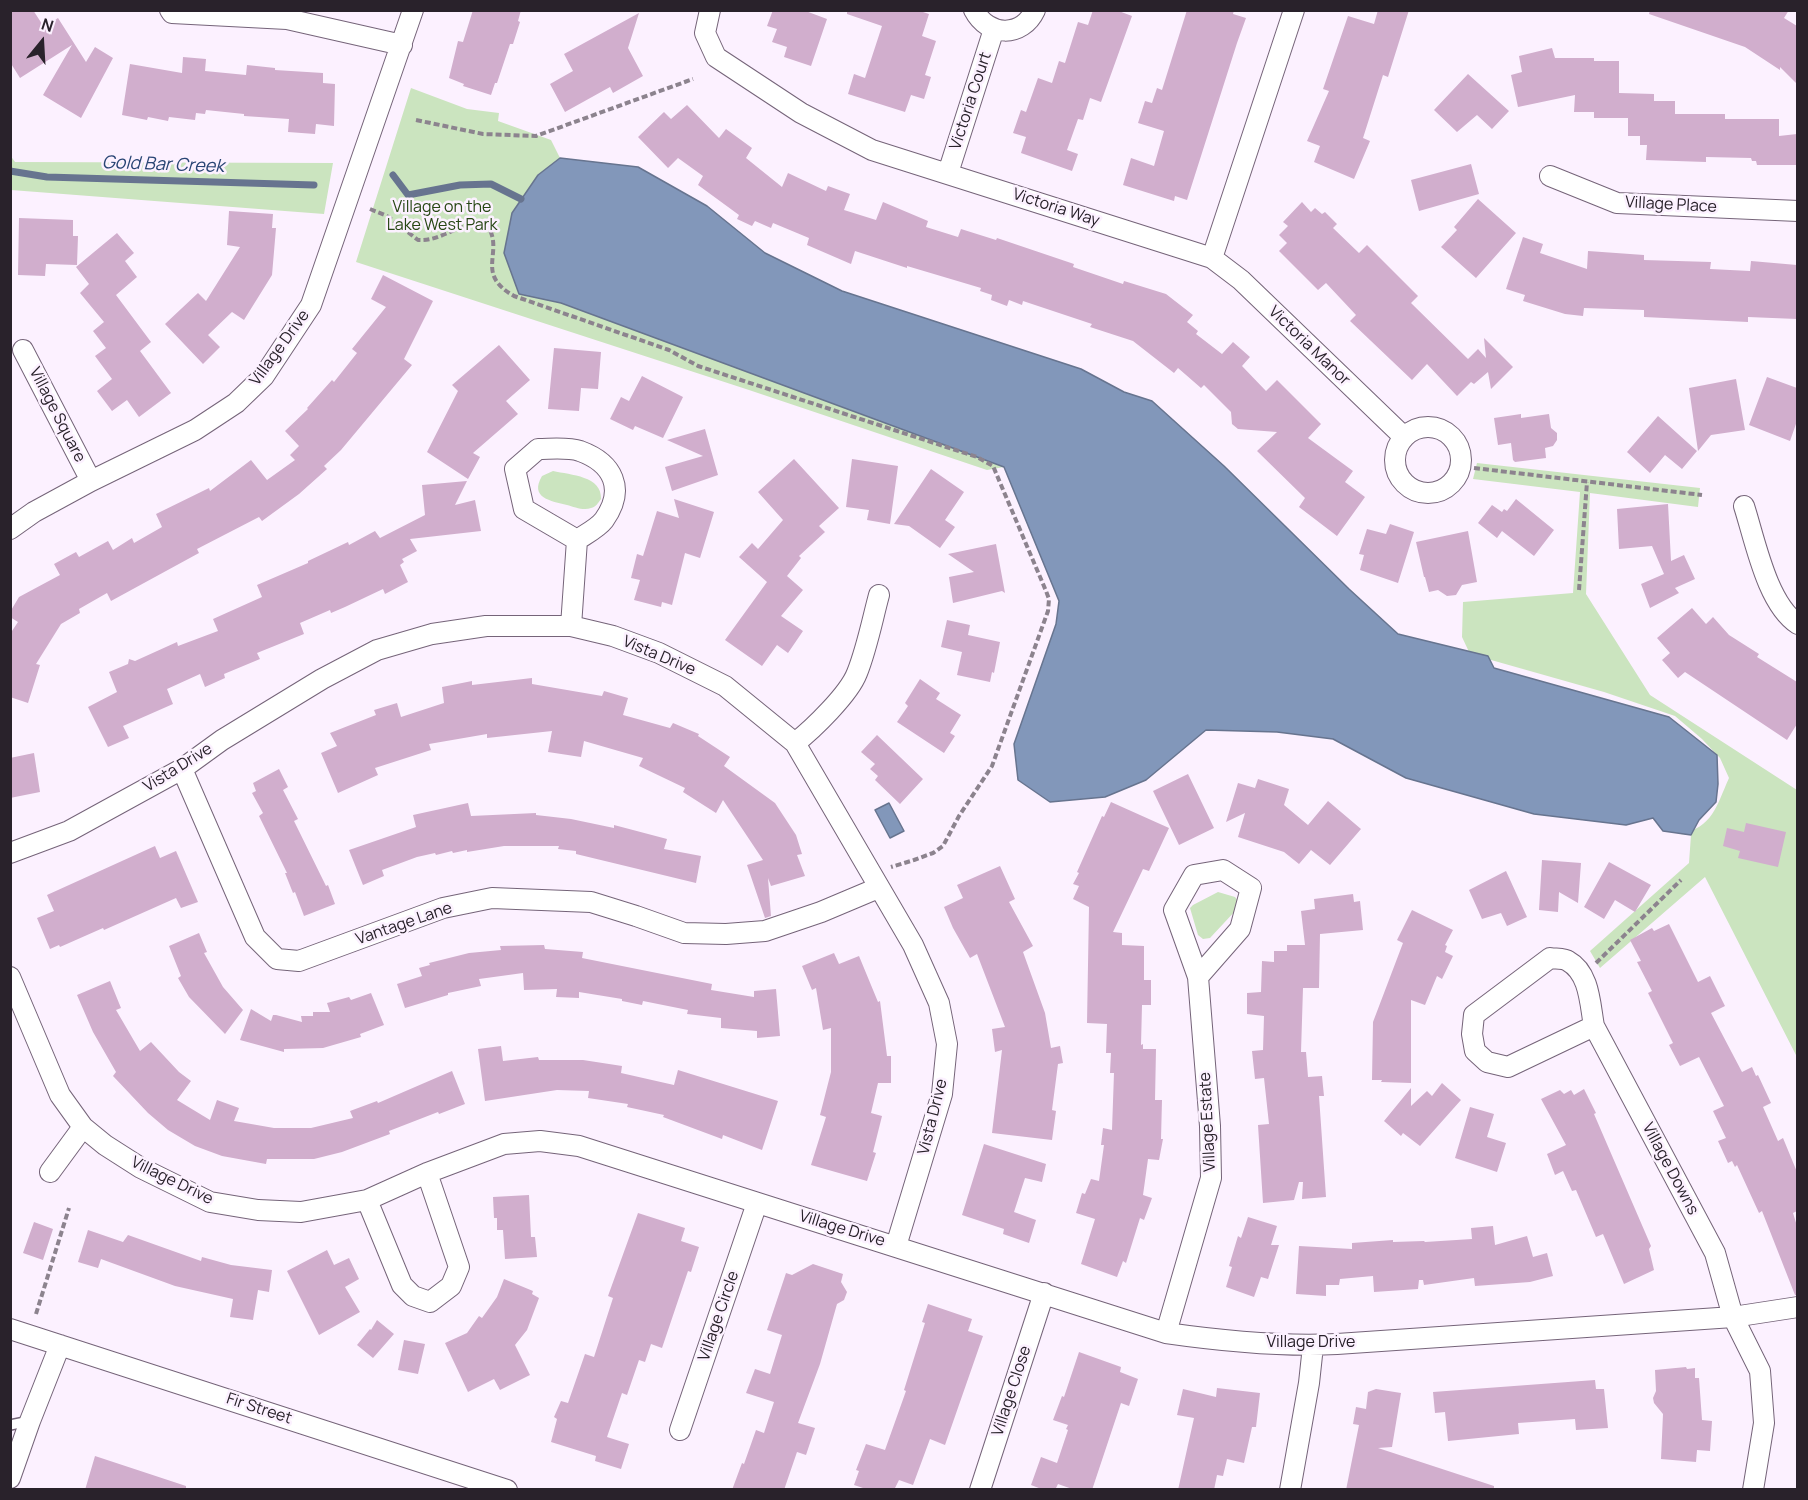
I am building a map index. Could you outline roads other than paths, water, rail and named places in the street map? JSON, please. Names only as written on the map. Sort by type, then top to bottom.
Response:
[{"type":"street","points":[[170,10],[172,13],[286,19],[402,45]]},
{"type":"street","name":"Village Drive","points":[[10,529],[34,512],[91,481],[195,430],[236,403],[264,376],[311,305],[413,10]]},
{"type":"street","name":"Victoria Way","points":[[710,10],[705,33],[716,57],[801,113],[872,150],[1212,258]]},
{"type":"street","name":"Victoria Court","points":[[974,10],[978,19],[987,27],[1011,31],[1022,27],[1030,20],[1035,10]]},
{"type":"street","points":[[1212,258],[1294,10]]},
{"type":"street","name":"Victoria Court","points":[[948,173],[994,29]]},
{"type":"street","name":"Village Place","points":[[1550,176],[1617,203],[1797,211]]},
{"type":"street","name":"Victoria Manor","points":[[1212,258],[1241,280],[1404,437]]},
{"type":"street","name":"Village Square","points":[[23,350],[91,481]]},
{"type":"street","points":[[538,449],[578,450],[604,463],[614,478],[614,501],[603,522],[578,540],[524,509],[515,469],[538,449]]},
{"type":"street","points":[[1744,506],[1772,594],[1787,617],[1797,624]]},
{"type":"street","points":[[572,626],[578,540]]},
{"type":"street","points":[[795,743],[810,732],[833,707],[857,675],[879,595]]},
{"type":"street","name":"Vista Drive","points":[[10,853],[69,831],[182,769],[222,740],[322,679],[377,650],[432,634],[486,626],[572,626],[614,636],[659,653],[725,686],[795,743],[913,945],[939,1003],[947,1044],[942,1094],[896,1246]]},
{"type":"street","name":"Vantage Lane","points":[[182,769],[255,937],[277,959],[299,962],[444,908],[492,898],[591,902],[684,933],[726,934],[765,931],[821,912],[878,888]]},
{"type":"street","name":"Village Estate","points":[[1166,1333],[1211,1178],[1210,1126],[1198,977],[1174,910],[1194,875],[1223,870],[1251,888],[1240,929],[1198,977]]},
{"type":"street","name":"Village Downs","points":[[1594,1026],[1508,1067],[1487,1062],[1475,1051],[1472,1034],[1474,1015],[1550,958],[1568,960],[1578,969],[1587,984],[1594,1026],[1715,1253],[1733,1317],[1760,1371],[1764,1423],[1758,1488]]},
{"type":"street","name":"Village Drive","points":[[10,977],[60,1095],[83,1127],[105,1145],[141,1168],[210,1202],[258,1210],[301,1212],[367,1200],[427,1173],[504,1144],[540,1141],[579,1146],[1166,1333],[1227,1342],[1313,1346],[1733,1317],[1797,1307]]},
{"type":"street","points":[[50,1172],[83,1127]]},
{"type":"street","points":[[367,1200],[402,1285],[413,1296],[430,1302],[451,1286],[459,1267],[427,1173]]},
{"type":"street","name":"Village Circle","points":[[680,1430],[757,1203]]},
{"type":"street","name":"Village Close","points":[[980,1490],[1044,1293]]},
{"type":"street","name":"Fir Street","points":[[10,1329],[507,1490]]},
{"type":"street","points":[[10,1478],[20,1423],[60,1345]]},
{"type":"street","points":[[1290,1490],[1310,1383],[1313,1346]]},
{"type":"water","points":[[560,158],[638,167],[707,206],[765,253],[842,291],[1081,369],[1124,392],[1152,401],[1224,466],[1398,634],[1488,656],[1494,668],[1669,717],[1717,755],[1716,802],[1699,820],[1691,835],[1663,831],[1653,818],[1626,825],[1534,814],[1406,778],[1333,739],[1277,732],[1206,730],[1146,780],[1105,797],[1050,802],[1018,780],[1014,744],[1056,624],[1059,601],[1004,467],[561,303],[519,294],[504,253],[512,213],[538,175]]},
{"type":"water","points":[[889,803],[904,831],[890,838],[875,810]]},
{"type":"waterway","name":"Gold Bar Creek","points":[[10,171],[47,177],[314,185]]},
{"type":"waterway","name":"Gold Bar Creek","points":[[393,175],[408,195],[460,185],[491,184],[521,199]]},
{"type":"park label","name":"Village on the Lake West Park","points":[[442,217]]}]
